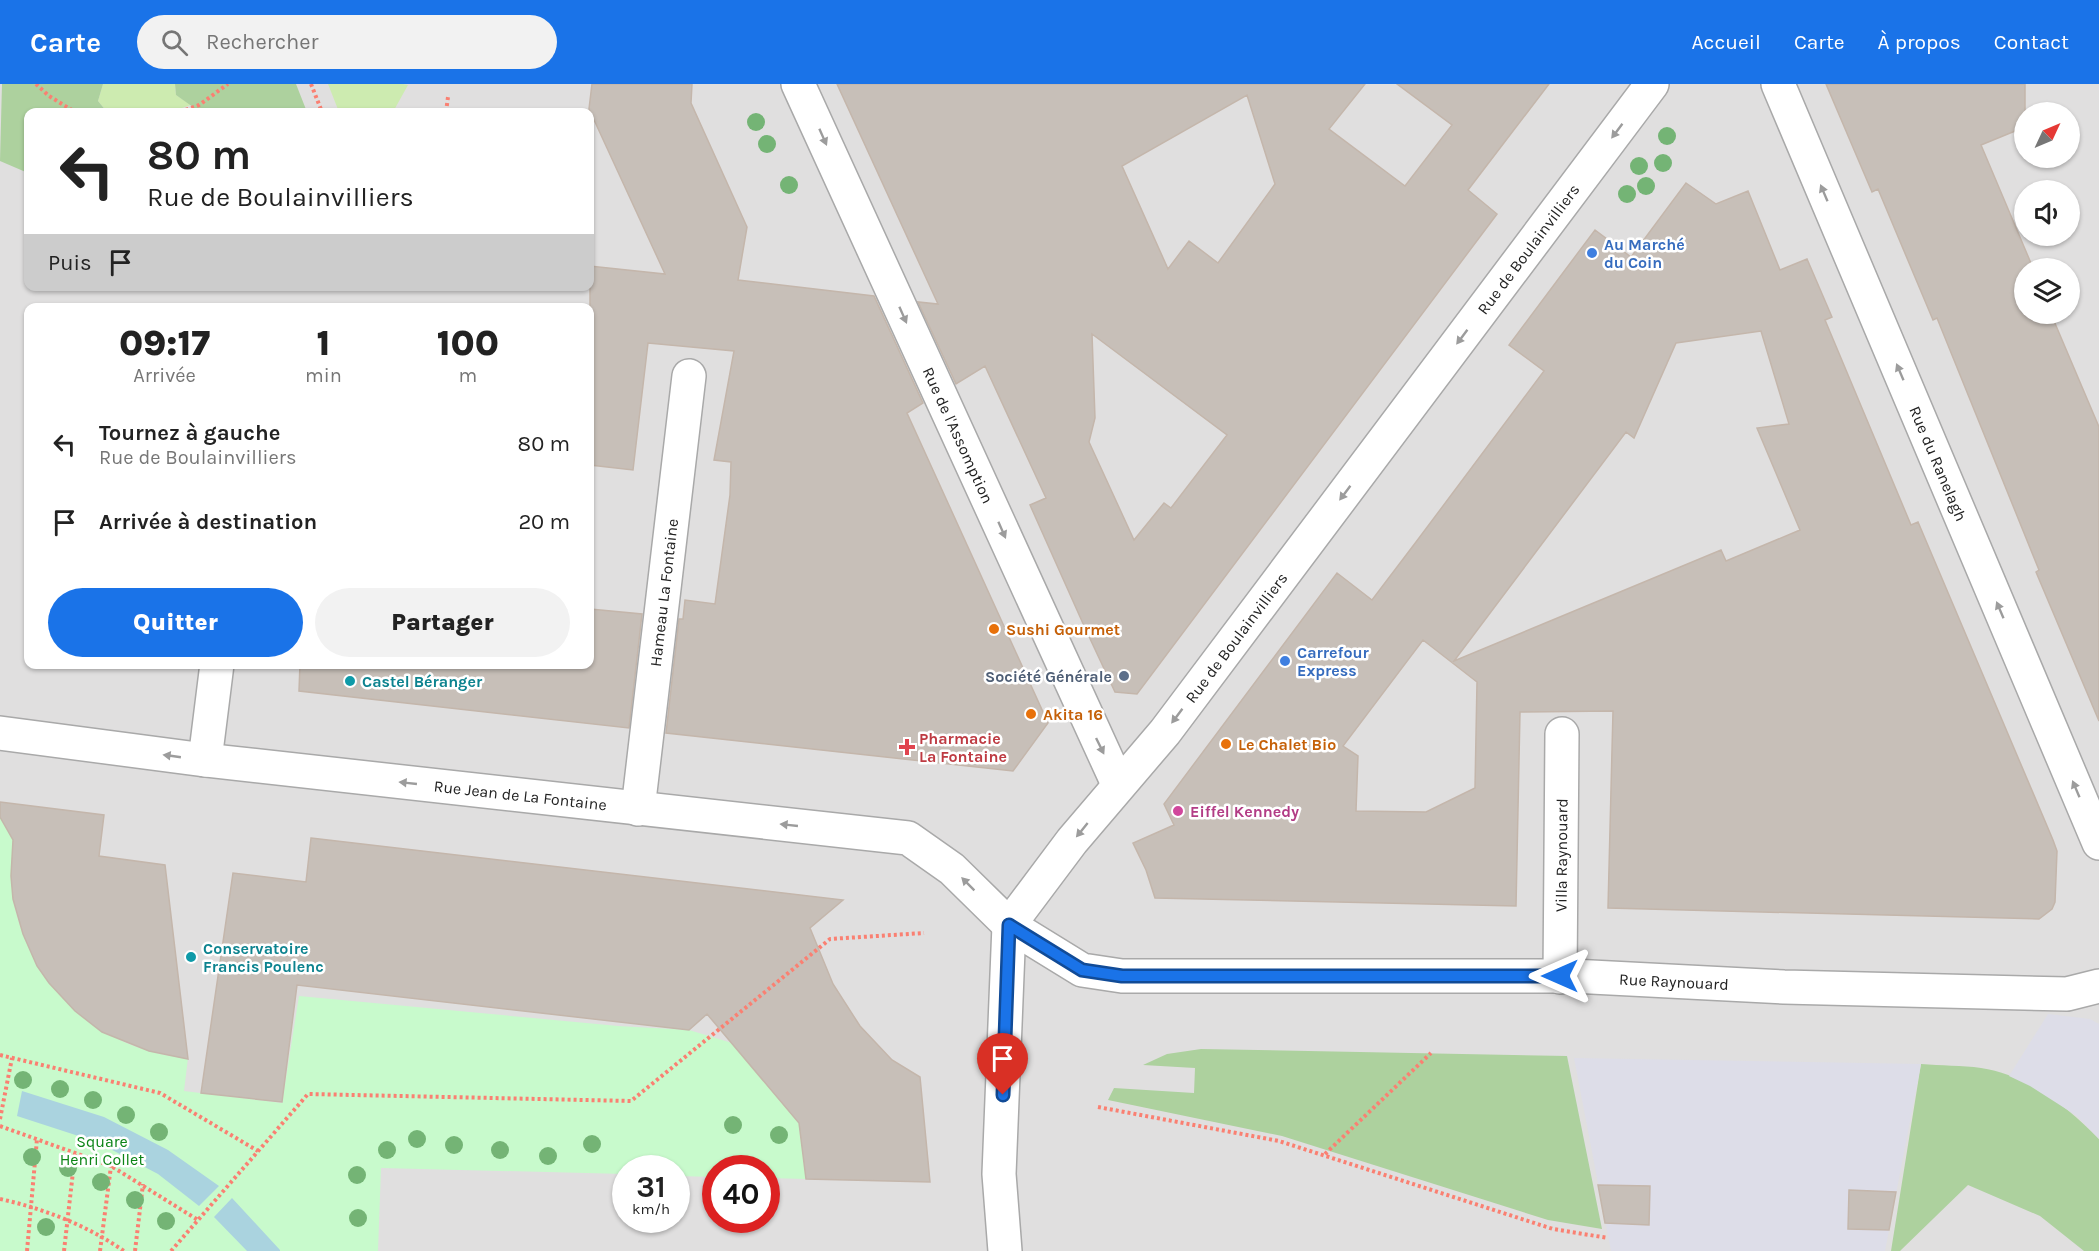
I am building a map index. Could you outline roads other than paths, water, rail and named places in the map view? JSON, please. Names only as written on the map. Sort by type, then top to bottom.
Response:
[{"type":"street","name":"Rue de l'Assomption","points":[[798,84],[1118,784]]},
{"type":"street","name":"Rue de Boulainvilliers","points":[[1009,925],[1118,784],[1169,726],[1652,84]]},
{"type":"street","name":"Rue du Ranelagh","points":[[1778,84],[2099,843]]},
{"type":"street","name":"Hameau La Fontaine","points":[[638,809],[689,376]]},
{"type":"street","points":[[205,760],[217,669]]},
{"type":"street","name":"Rue Jean de La Fontaine","points":[[0,733],[205,760],[908,838],[952,869],[1009,925]]},
{"type":"street","name":"Villa Raynouard","points":[[1560,976],[1562,734]]},
{"type":"street","points":[[1005,1251],[999,1174],[1009,925]]},
{"type":"street","name":"Rue Raynouard","points":[[1009,925],[1082,970],[1122,976],[1560,976],[1760,986],[2067,994],[2099,986]]},
{"type":"water","points":[[22,1091],[104,1117],[168,1150],[219,1186],[199,1206],[158,1174],[97,1142],[17,1116]]},
{"type":"water","points":[[232,1198],[280,1251],[247,1251],[214,1217]]},
{"type":"place","name":"Au Marché du Coin","points":[[1592,253]]},
{"type":"place","name":"Sushi Gourmet","points":[[994,629]]},
{"type":"place","name":"Carrefour Express","points":[[1285,661]]},
{"type":"place","name":"Société Générale","points":[[1124,676]]},
{"type":"place","name":"Castel Béranger","points":[[350,681]]},
{"type":"place","name":"Akita 16","points":[[1031,714]]},
{"type":"place","name":"Le Chalet Bio","points":[[1226,744]]},
{"type":"place","name":"Pharmacie La Fontaine","points":[[907,747]]},
{"type":"place","name":"Eiffel Kennedy","points":[[1178,811]]},
{"type":"place","name":"Conservatoire Francis Poulenc","points":[[191,957]]},
{"type":"park label","name":"Square Henri Collet","points":[[102,1150]]}]
